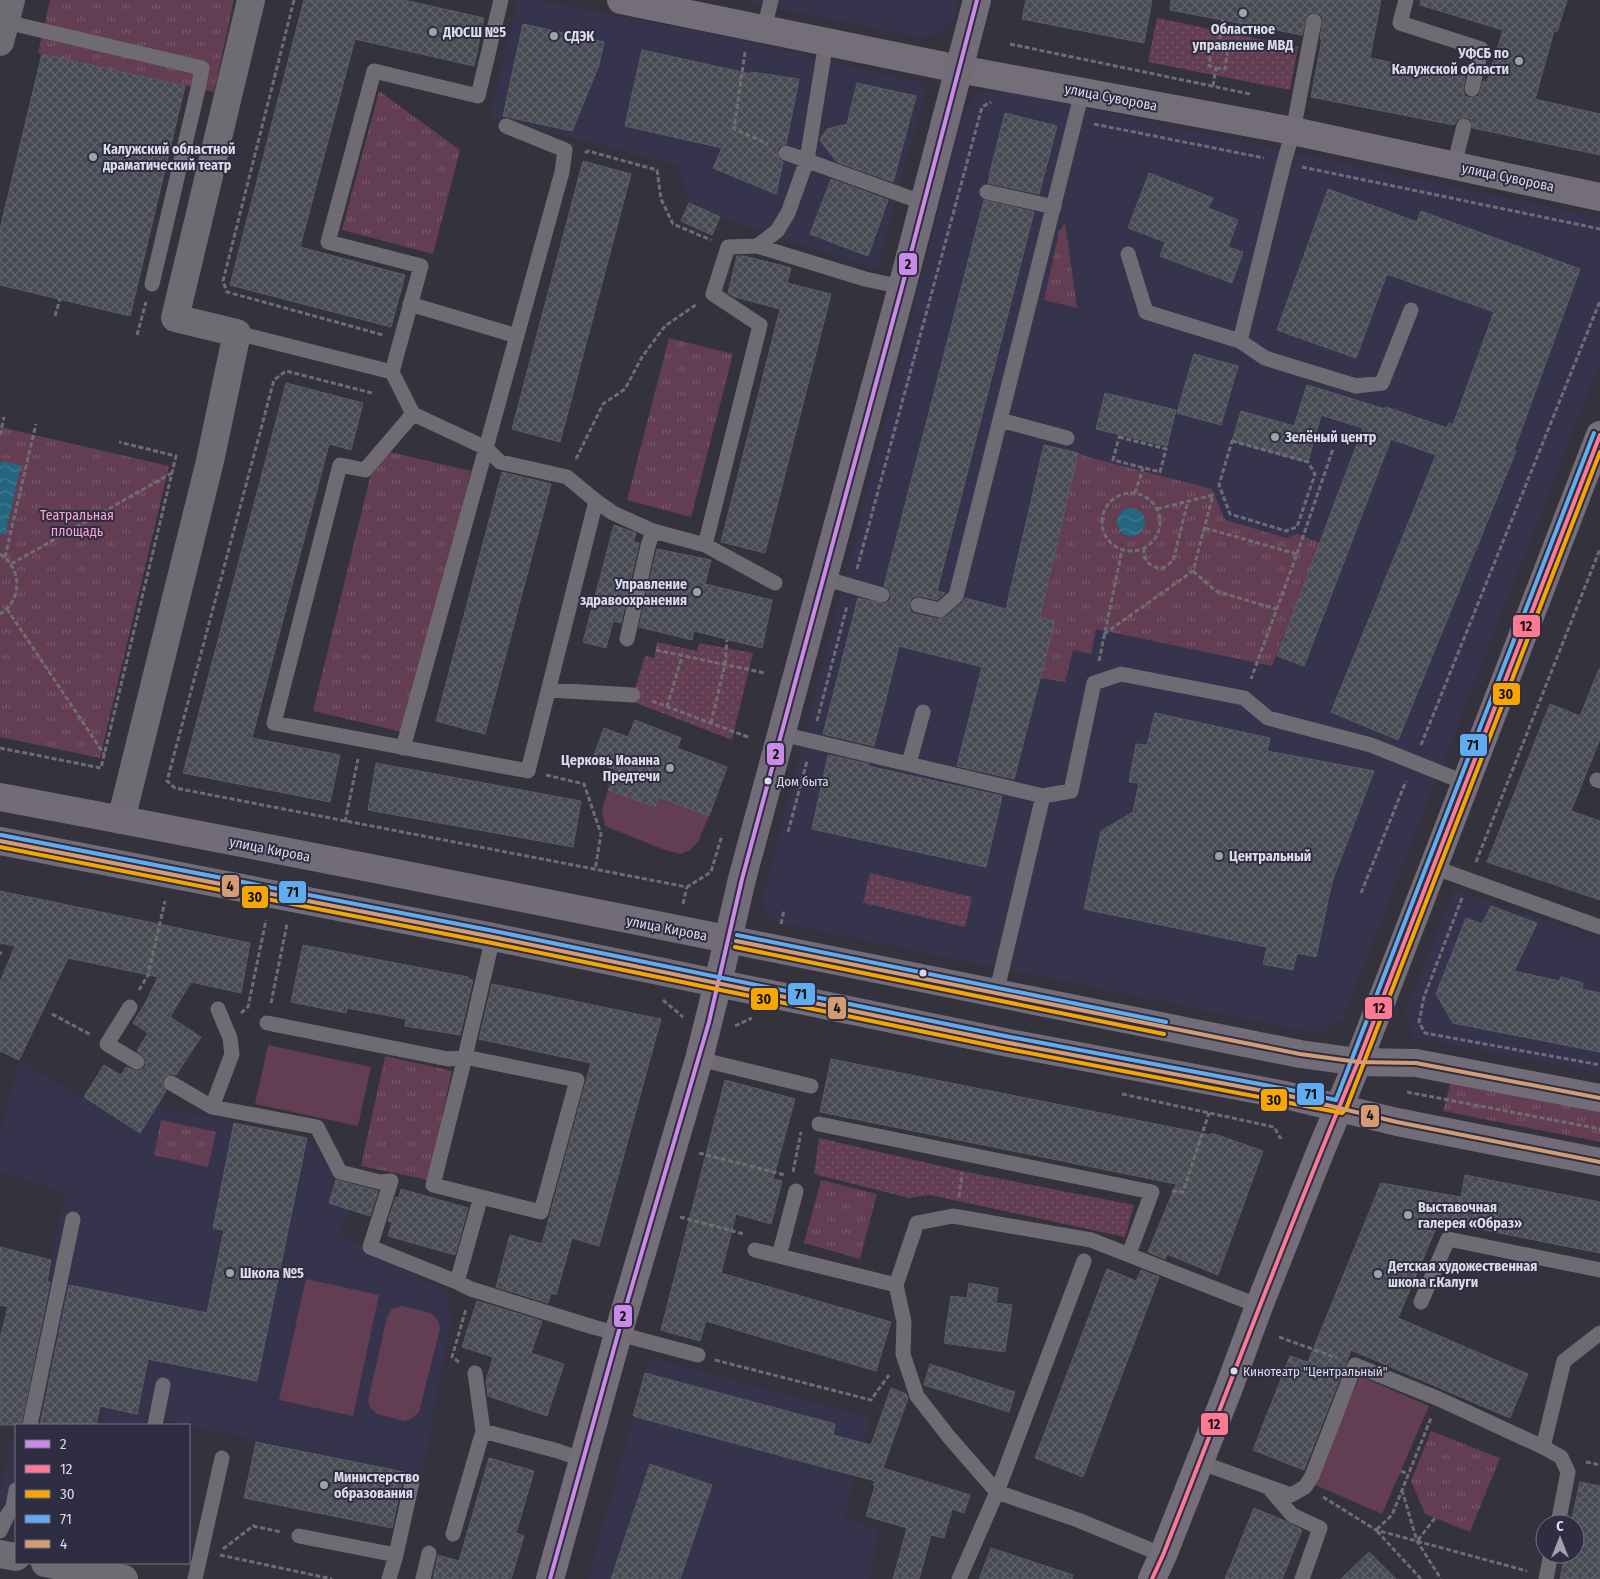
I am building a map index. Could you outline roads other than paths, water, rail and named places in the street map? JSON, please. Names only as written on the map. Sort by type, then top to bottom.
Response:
[{"type":"main road","name":"улица Суворова","points":[[621,0],[754,38],[826,42],[959,69],[1293,131],[1600,197]]},
{"type":"main road","points":[[550,1579],[618,1334],[698,1059],[742,879],[902,287],[977,0]]},
{"type":"main road","points":[[1157,1567],[1258,1306],[1358,1062],[1466,783],[1592,480],[1600,435]]},
{"type":"main road","name":"улица Кирова","points":[[0,797],[1300,1054],[1358,1062],[1416,1063],[1600,1098]]},
{"type":"main road","points":[[0,841],[493,937],[1004,1042],[1285,1095],[1397,1122],[1600,1162]]},
{"type":"street","points":[[121,820],[210,461],[236,333],[175,318],[251,0]]},
{"type":"street","points":[[0,1554],[15,1557]]},
{"type":"street","points":[[50,1564],[124,1579]]},
{"type":"lane","points":[[501,0],[478,96],[374,71],[328,242],[421,266],[392,372],[413,414],[486,448],[500,462],[567,478],[613,513],[653,531],[705,545],[775,583]]},
{"type":"lane","points":[[754,38],[772,0]]},
{"type":"lane","points":[[1406,0],[1400,23],[1481,49],[1472,89]]},
{"type":"lane","points":[[6,21],[202,68],[152,284]]},
{"type":"lane","points":[[1240,341],[1293,131],[1314,21]]},
{"type":"lane","points":[[757,246],[777,231],[788,212],[808,160],[826,42]]},
{"type":"lane","points":[[918,605],[940,610],[956,596],[1082,92]]},
{"type":"lane","points":[[403,748],[562,172],[565,150],[506,126]]},
{"type":"lane","points":[[1454,166],[1464,126]]},
{"type":"lane","points":[[786,153],[924,203]]},
{"type":"lane","points":[[987,192],[1054,207]]},
{"type":"lane","points":[[705,545],[760,326],[713,294],[728,247],[757,246],[865,279],[902,287]]},
{"type":"lane","points":[[1128,254],[1146,312],[1240,341],[1265,358],[1356,386],[1382,383],[1411,310]]},
{"type":"lane","points":[[410,304],[517,336]]},
{"type":"lane","points":[[236,333],[392,372]]},
{"type":"lane","points":[[413,414],[365,470],[340,465],[274,723],[528,772],[596,501]]},
{"type":"lane","points":[[1000,420],[1067,438]]},
{"type":"lane","points":[[627,639],[653,531]]},
{"type":"lane","points":[[823,578],[882,595]]},
{"type":"lane","points":[[782,734],[1043,796],[1071,791],[1094,683],[1121,674],[1244,698],[1268,718],[1371,745],[1466,783]]},
{"type":"lane","points":[[549,690],[633,695]]},
{"type":"lane","points":[[907,764],[923,712]]},
{"type":"lane","points":[[996,994],[1043,796]]},
{"type":"lane","points":[[1433,867],[1600,927]]},
{"type":"lane","points":[[267,1023],[448,1059],[466,1057],[577,1080],[541,1212],[433,1185],[466,1057],[493,937]]},
{"type":"lane","points":[[130,1007],[107,1044],[137,1062]]},
{"type":"lane","points":[[212,1106],[232,1054],[230,1038],[218,1009]]},
{"type":"lane","points":[[698,1059],[811,1086]]},
{"type":"lane","points":[[171,1084],[212,1106],[317,1127],[340,1172],[380,1182],[391,1181],[370,1247],[471,1289],[618,1334],[698,1355]]},
{"type":"lane","points":[[819,1124],[1152,1192],[1129,1254]]},
{"type":"lane","points":[[779,1256],[796,1191]]},
{"type":"lane","points":[[457,1282],[478,1207]]},
{"type":"lane","points":[[1157,1567],[1078,1520],[997,1492],[949,1438],[918,1396],[903,1354],[904,1322],[896,1285],[917,1223],[953,1216],[1091,1240],[1258,1306]]},
{"type":"lane","points":[[30,1424],[73,1219]]},
{"type":"lane","points":[[1421,1302],[1448,1239],[1600,1270]]},
{"type":"lane","points":[[756,1250],[896,1285]]},
{"type":"lane","points":[[960,1579],[997,1492],[1084,1261]]},
{"type":"lane","points":[[1543,1447],[1564,1361],[1600,1333]]},
{"type":"lane","points":[[1199,1462],[1291,1495],[1305,1487],[1312,1476],[1355,1365],[1439,1399],[1543,1447],[1560,1457],[1568,1472],[1560,1514]]},
{"type":"lane","points":[[453,1534],[483,1431],[475,1373]]},
{"type":"lane","points":[[155,1424],[164,1385]]},
{"type":"lane","points":[[483,1431],[558,1451],[583,1460]]},
{"type":"lane","points":[[195,1579],[222,1458]]},
{"type":"lane","points":[[389,1579],[412,1482]]},
{"type":"lane","points":[[1268,1487],[1292,1515],[1320,1528],[1302,1579]]},
{"type":"lane","points":[[0,1531],[13,1507],[15,1496]]},
{"type":"lane","points":[[299,1536],[396,1555]]},
{"type":"lane","points":[[423,1579],[429,1552]]},
{"type":"lane","points":[[124,1579],[127,1564]]},
{"type":"lane","points":[[1547,1578],[1550,1564]]},
{"type":"water","points":[[1,461],[21,465],[5,535],[0,534]]},
{"type":"water","points":[[1131,508],[1141,512],[1145,522],[1141,532],[1131,536],[1121,532],[1117,522],[1121,512]]},
{"type":"place","name":"Областное управление МВД","points":[[1243,13]]},
{"type":"place","name":"ДЮСШ №5","points":[[433,32]]},
{"type":"place","name":"СДЭК","points":[[554,36]]},
{"type":"place","name":"УФСБ по Калужской области","points":[[1519,61]]},
{"type":"place","name":"Калужский областной драматический театр","points":[[93,157]]},
{"type":"place","name":"Зелёный центр","points":[[1275,437]]},
{"type":"place","name":"Управление здравоохранения","points":[[697,592]]},
{"type":"place","name":"Церковь Иоанна Предтечи","points":[[670,768]]},
{"type":"place","name":"Дом быта","points":[[768,781]]},
{"type":"place","name":"Центральный","points":[[1219,856]]},
{"type":"place","name":"Выставочная галерея «Образ»","points":[[1408,1215]]},
{"type":"place","name":"Школа №5","points":[[230,1273]]},
{"type":"place","name":"Детская художественная школа г.Калуги","points":[[1378,1274]]},
{"type":"place","name":"Кинотеатр \"Центральный\"","points":[[1234,1371]]},
{"type":"place","name":"Министерство образования","points":[[324,1485]]},
{"type":"park label","name":"Театральная площадь","points":[[77,524]]}]
